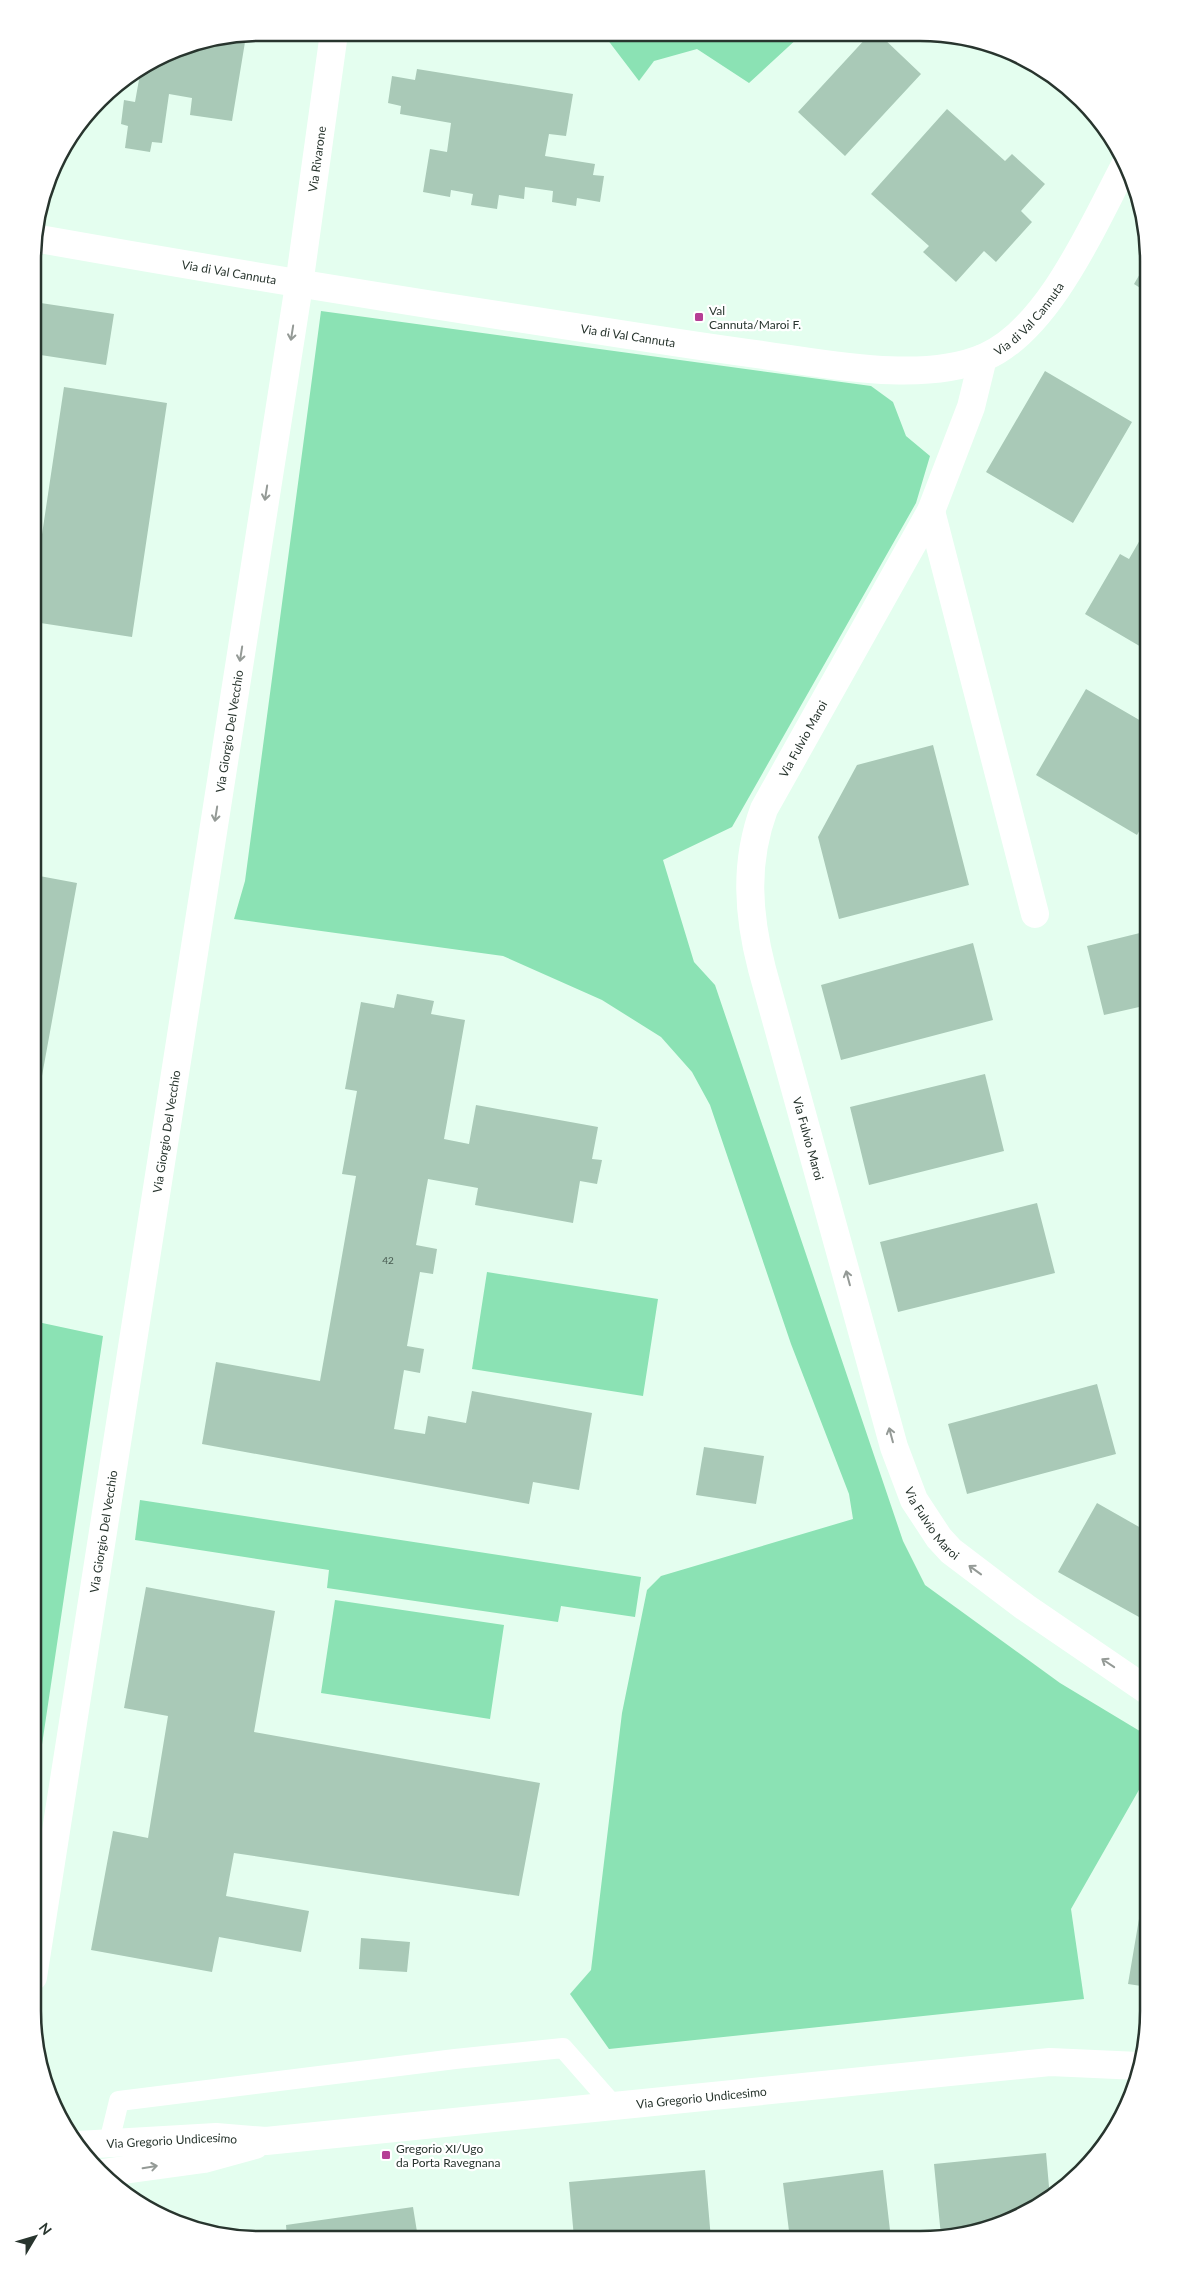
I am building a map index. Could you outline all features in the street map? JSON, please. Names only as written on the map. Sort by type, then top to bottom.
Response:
[{"type":"street","name":"Via Rivarone","points":[[299,285],[333,41]]},
{"type":"street","name":"Via di Val Cannuta","points":[[42,240],[299,285],[650,339],[864,368],[893,370],[941,368],[984,358],[1018,336],[1040,311],[1070,267],[1121,173]]},
{"type":"street","name":"Via Giorgio Del Vecchio","points":[[41,1920],[299,285]]},
{"type":"street","name":"Via Fulvio Maroi","points":[[984,358],[977,389],[931,511],[764,809],[751,856],[750,894],[753,930],[762,969],[894,1447],[914,1500],[939,1538],[963,1561],[1140,1685]]},
{"type":"street","points":[[931,511],[1035,914]]},
{"type":"street","name":"Via Gregorio Undicesimo","points":[[87,2145],[109,2142],[216,2137],[266,2141],[1050,2062],[1133,2066]]},
{"type":"street","name":"Via Gregorio Undicesimo","points":[[112,2172],[213,2157],[266,2141]]},
{"type":"lane","points":[[109,2142],[118,2101],[455,2059],[563,2048],[613,2105]]},
{"type":"green space","points":[[609,41],[795,41],[749,83],[697,49],[654,61],[639,81]]},
{"type":"green space","points":[[321,311],[871,386],[893,402],[906,436],[930,456],[916,503],[732,827],[663,860],[694,962],[715,985],[903,1541],[925,1585],[1060,1683],[1140,1731],[1140,1788],[1071,1909],[1084,1999],[609,2049],[570,1994],[591,1970],[622,1713],[647,1590],[661,1576],[853,1519],[849,1494],[791,1344],[710,1105],[692,1072],[661,1037],[602,1000],[503,956],[234,919],[245,881]]},
{"type":"green space","points":[[487,1272],[658,1299],[643,1396],[472,1369]]},
{"type":"green space","points":[[41,1323],[103,1336],[41,1751]]},
{"type":"green space","points":[[140,1500],[641,1577],[635,1617],[561,1606],[558,1622],[327,1588],[329,1570],[135,1540]]},
{"type":"green space","points":[[335,1600],[504,1625],[490,1719],[321,1693]]},
{"type":"building","points":[[863,41],[886,41],[921,74],[845,156],[798,112]]},
{"type":"building","points":[[245,42],[232,121],[190,115],[192,98],[169,94],[162,143],[152,142],[150,152],[125,148],[128,126],[121,124],[124,100],[135,102],[139,78],[151,71],[190,53],[218,45]]},
{"type":"building","points":[[417,69],[573,94],[566,136],[549,134],[545,156],[595,164],[593,175],[604,176],[600,202],[577,198],[576,206],[552,202],[553,191],[525,187],[524,199],[499,195],[497,209],[471,205],[473,194],[451,190],[450,197],[423,192],[430,149],[447,152],[451,123],[400,114],[401,106],[388,103],[392,76],[415,80]]},
{"type":"building","points":[[947,109],[1005,161],[1012,154],[1045,184],[1021,211],[1032,222],[996,262],[984,251],[956,282],[923,252],[929,246],[871,194]]},
{"type":"building","points":[[1140,274],[1140,288],[1134,284]]},
{"type":"building","points":[[41,303],[114,314],[106,365],[41,355]]},
{"type":"building","points":[[1045,371],[1132,422],[1073,523],[986,472]]},
{"type":"building","points":[[64,387],[167,403],[132,637],[41,623],[41,541]]},
{"type":"building","points":[[1140,540],[1140,646],[1085,614],[1120,554],[1129,559]]},
{"type":"building","points":[[1086,689],[1140,720],[1140,830],[1137,835],[1036,775]]},
{"type":"building","points":[[933,745],[969,885],[839,919],[818,837],[857,765]]},
{"type":"building","points":[[41,876],[77,883],[41,1081]]},
{"type":"building","points":[[1140,933],[1140,1007],[1104,1015],[1087,946]]},
{"type":"building","points":[[973,943],[993,1020],[841,1060],[821,985]]},
{"type":"building","points":[[397,994],[434,1001],[431,1014],[465,1020],[444,1139],[469,1144],[476,1105],[598,1127],[592,1159],[602,1160],[597,1184],[580,1181],[573,1223],[475,1205],[478,1188],[428,1179],[416,1245],[437,1249],[433,1274],[420,1272],[407,1346],[424,1349],[420,1373],[404,1370],[394,1429],[425,1434],[428,1416],[466,1423],[472,1391],[592,1413],[579,1490],[533,1482],[529,1504],[202,1444],[216,1362],[320,1381],[356,1176],[342,1174],[357,1091],[345,1089],[361,1002],[394,1008]]},
{"type":"building","points":[[985,1074],[1004,1151],[869,1185],[850,1107]]},
{"type":"building","points":[[1037,1203],[1055,1273],[898,1312],[880,1242]]},
{"type":"building","points":[[1097,1384],[1116,1454],[967,1494],[948,1424]]},
{"type":"building","points":[[704,1447],[764,1456],[756,1504],[696,1495]]},
{"type":"building","points":[[1097,1503],[1140,1527],[1140,1618],[1058,1572]]},
{"type":"building","points":[[146,1587],[275,1611],[254,1732],[540,1783],[519,1896],[234,1853],[226,1896],[309,1911],[301,1952],[219,1937],[212,1972],[91,1950],[113,1831],[148,1838],[168,1716],[124,1708]]},
{"type":"building","points":[[1140,1913],[1140,1986],[1128,1984]]},
{"type":"building","points":[[361,1938],[410,1942],[407,1972],[359,1969]]},
{"type":"building","points":[[1046,2153],[1049,2189],[1017,2208],[991,2219],[963,2227],[940,2230],[934,2164]]},
{"type":"building","points":[[705,2170],[710,2231],[573,2231],[569,2182]]},
{"type":"building","points":[[883,2170],[890,2231],[789,2231],[783,2183]]},
{"type":"building","points":[[413,2207],[417,2231],[286,2231],[286,2225]]},
{"type":"place","name":"Val Cannuta/Maroi F.","points":[[699,317]]},
{"type":"place","name":"Gregorio XI/Ugo da Porta Ravegnana","points":[[386,2155]]}]
